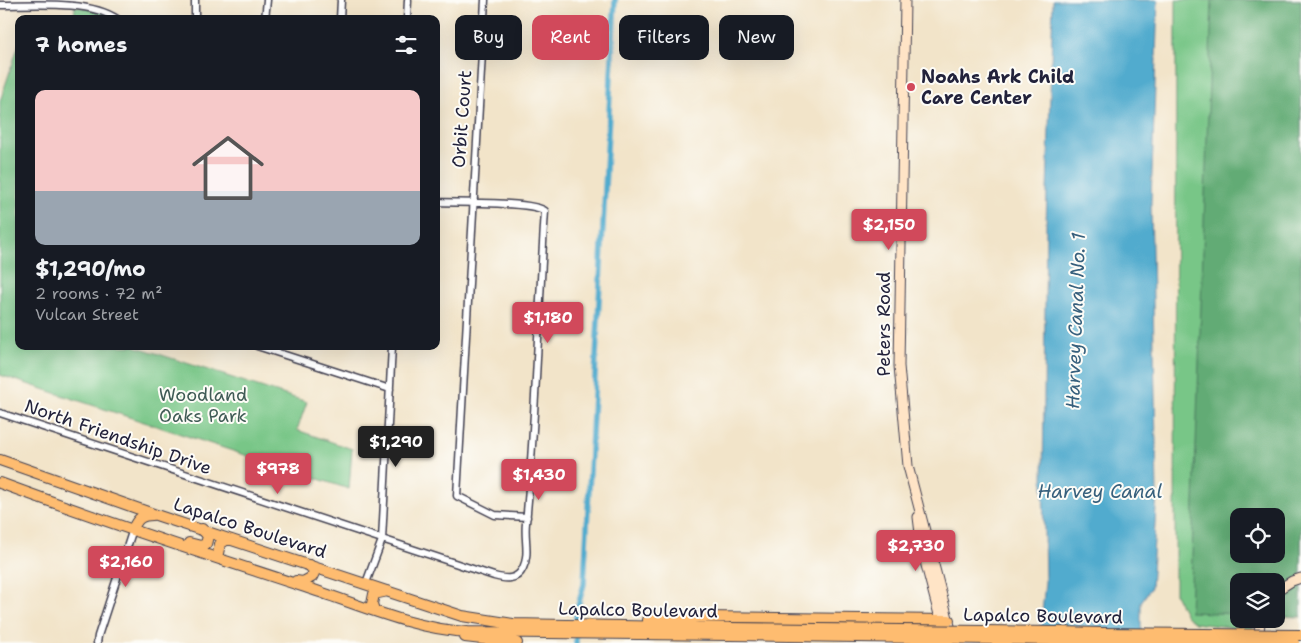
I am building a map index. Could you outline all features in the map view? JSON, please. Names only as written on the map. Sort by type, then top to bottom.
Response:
[{"type":"main road","name":"Peters Road","points":[[905,0],[899,366],[908,466],[945,621],[954,643]]},
{"type":"main road","name":"Lapalco Boulevard","points":[[0,460],[159,516],[478,619],[567,629]]},
{"type":"main road","name":"Lapalco Boulevard","points":[[0,483],[374,610],[403,619],[461,631],[587,629],[1301,636]]},
{"type":"main road","points":[[134,529],[137,520],[141,517],[159,516]]},
{"type":"main road","points":[[156,537],[201,546],[209,538],[202,529]]},
{"type":"main road","points":[[218,558],[220,544],[226,540],[233,540]]},
{"type":"main road","points":[[276,577],[307,581],[314,573],[310,565]]},
{"type":"main road","points":[[1285,585],[1301,578]]},
{"type":"main road","points":[[374,610],[372,604],[374,594],[389,591]]},
{"type":"main road","points":[[587,629],[688,617],[945,621]]},
{"type":"main road","points":[[403,619],[414,626],[441,634],[517,643]]},
{"type":"main road","name":"Peters Road","points":[[945,621],[945,643]]},
{"type":"main road","points":[[1259,643],[1260,628]]},
{"type":"main road","name":"Lapalco Boulevard","points":[[587,629],[666,635],[730,631],[1294,643]]},
{"type":"main road","points":[[640,643],[666,635]]},
{"type":"street","points":[[195,15],[196,0]]},
{"type":"street","points":[[265,15],[267,0]]},
{"type":"street","points":[[340,15],[341,0]]},
{"type":"street","points":[[407,15],[408,0]]},
{"type":"street","name":"Orbit Court","points":[[485,0],[472,203],[457,496],[495,515],[526,520]]},
{"type":"street","points":[[0,5],[54,2],[96,8],[109,15]]},
{"type":"street","points":[[440,202],[541,207],[545,211],[526,520]]},
{"type":"street","points":[[269,350],[390,389]]},
{"type":"street","points":[[366,583],[382,540],[392,350]]},
{"type":"street","name":"North Friendship Drive","points":[[0,414],[506,579],[516,577],[523,569],[527,555],[526,520]]},
{"type":"street","points":[[97,643],[134,529]]},
{"type":"green space","points":[[1176,0],[1301,0],[1301,561],[1264,573],[1230,573],[1230,627],[1195,623],[1186,616],[1175,594]]},
{"type":"green space","points":[[1212,0],[1301,0],[1301,617],[1285,616],[1285,573],[1230,573],[1230,614],[1190,612]]},
{"type":"green space","points":[[75,6],[105,12],[105,15],[74,15]]},
{"type":"green space","name":"Woodland Oaks Park","points":[[15,56],[15,350],[146,350],[307,402],[297,430],[352,449],[349,489],[0,375],[0,101]]},
{"type":"green space","points":[[1236,628],[1253,628],[1253,630]]},
{"type":"water","name":"Harvey Canal","points":[[1053,0],[1158,0],[1151,202],[1157,492],[1151,588],[1141,602],[1141,643],[1039,643],[1045,582],[1043,482],[1046,223]]},
{"type":"waterway","points":[[576,643],[576,613],[584,584],[615,0]]},
{"type":"place","name":"Noahs Ark Child Care Center","points":[[911,87]]},
{"type":"water label","name":"Harvey Canal No. 1","points":[[1075,321]]}]
